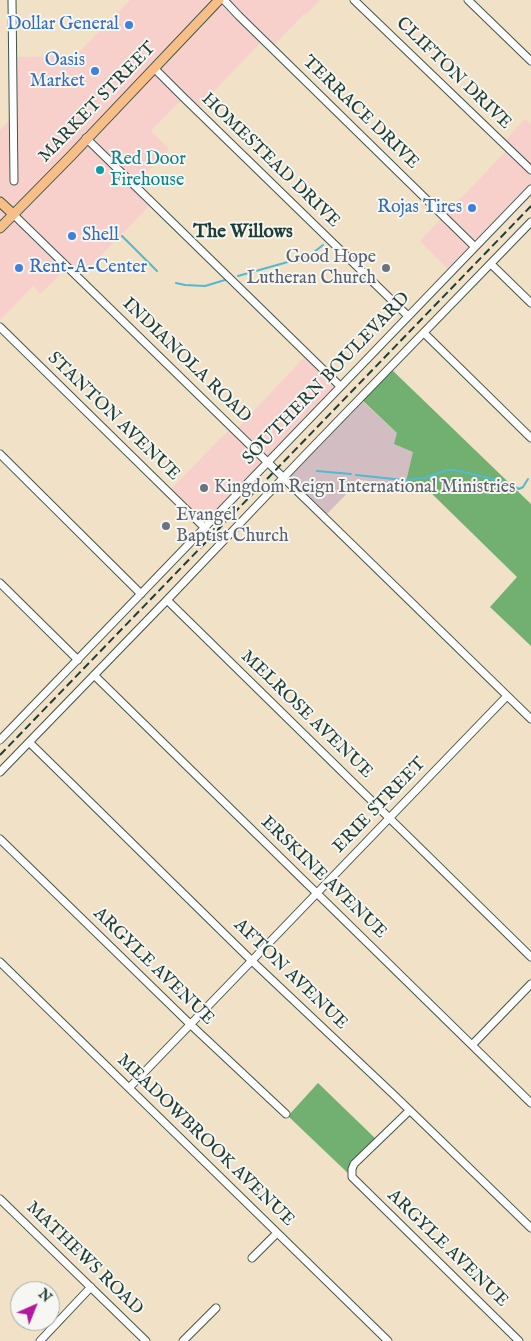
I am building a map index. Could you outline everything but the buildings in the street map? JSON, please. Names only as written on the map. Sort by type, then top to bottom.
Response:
[{"type":"main road","name":"MARKET STREET","points":[[0,228],[220,0]]},
{"type":"main road","points":[[0,202],[13,214]]},
{"type":"street","points":[[12,0],[14,181]]},
{"type":"street","name":"TERRACE DRIVE","points":[[224,0],[475,247]]},
{"type":"street","name":"CLIFTON DRIVE","points":[[354,0],[531,170]]},
{"type":"street","points":[[468,0],[531,61]]},
{"type":"street","name":"HOMESTEAD DRIVE","points":[[154,68],[408,316]]},
{"type":"street","points":[[86,138],[340,386]]},
{"type":"street","name":"SOUTHERN BOULEVARD","points":[[0,740],[531,189]]},
{"type":"street","name":"INDIANOLA ROAD","points":[[13,214],[531,719]]},
{"type":"street","name":"SOUTHERN BOULEVARD","points":[[0,772],[531,222]]},
{"type":"street","points":[[491,264],[531,304]]},
{"type":"street","name":"STANTON AVENUE","points":[[0,327],[205,528]]},
{"type":"street","points":[[424,333],[531,438]]},
{"type":"street","points":[[0,454],[141,594]]},
{"type":"street","points":[[0,583],[78,660]]},
{"type":"street","name":"MELROSE AVENUE","points":[[167,600],[531,957]]},
{"type":"street","name":"ERSKINE AVENUE","points":[[94,675],[531,1103]]},
{"type":"street","name":"ERIE STREET","points":[[130,1088],[507,696]]},
{"type":"street","name":"AFTON AVENUE","points":[[29,742],[252,961],[531,1228]]},
{"type":"street","name":"ARGYLE AVENUE","points":[[0,839],[191,1025],[286,1114]]},
{"type":"street","name":"MEADOWBROOK AVENUE","points":[[0,962],[388,1341]]},
{"type":"street","points":[[472,1045],[531,984]]},
{"type":"street","name":"ARGYLE AVENUE","points":[[410,1111],[354,1164],[352,1169],[353,1178],[520,1341]]},
{"type":"street","name":"MATHEWS ROAD","points":[[0,1199],[146,1341]]},
{"type":"street","points":[[252,1258],[277,1232]]},
{"type":"street","points":[[40,1341],[91,1287]]},
{"type":"street","points":[[183,1341],[216,1308]]},
{"type":"shaded area","points":[[130,0],[320,0],[271,48],[263,40],[196,110],[183,98],[151,131],[169,149],[135,185],[152,203],[79,278],[68,267],[40,294],[33,286],[0,320],[0,130],[13,117],[13,57],[75,56]]},
{"type":"shaded area","points":[[525,119],[531,124],[531,189],[451,272],[420,241],[508,149],[503,143]]},
{"type":"shaded area","points":[[307,354],[340,386],[205,528],[168,492],[232,427],[236,430]]},
{"type":"shaded area","points":[[360,399],[397,433],[414,452],[405,486],[360,480],[324,517],[284,477]]},
{"type":"green space","points":[[390,368],[531,504],[531,646],[490,607],[517,577],[426,488],[405,486],[413,452],[394,444],[397,433],[361,399]]},
{"type":"green space","points":[[318,1083],[378,1141],[354,1164],[353,1178],[288,1116]]},
{"type":"waterway","points":[[122,236],[157,271]]},
{"type":"waterway","points":[[238,276],[309,256],[323,245]]},
{"type":"waterway","points":[[176,283],[205,286],[225,280]]},
{"type":"waterway","points":[[356,475],[403,480],[425,478],[447,470],[455,470],[505,482],[519,489],[523,487],[528,479]]},
{"type":"waterway","points":[[317,471],[351,474]]},
{"type":"railway","points":[[0,755],[531,206]]},
{"type":"place","name":"Dollar General","points":[[129,25]]},
{"type":"place","name":"Oasis Market","points":[[95,71]]},
{"type":"place","name":"Red Door Firehouse","points":[[100,170]]},
{"type":"place","name":"Rojas Tires","points":[[472,208]]},
{"type":"place","name":"Shell","points":[[72,236]]},
{"type":"place","name":"Rent-A-Center","points":[[19,268]]},
{"type":"place","name":"Good Hope Lutheran Church","points":[[386,268]]},
{"type":"place","name":"Kingdom Reign International Ministries","points":[[204,488]]},
{"type":"place","name":"Evangel Baptist Church","points":[[166,526]]},
{"type":"district","name":"The Willows","points":[[243,233]]}]
